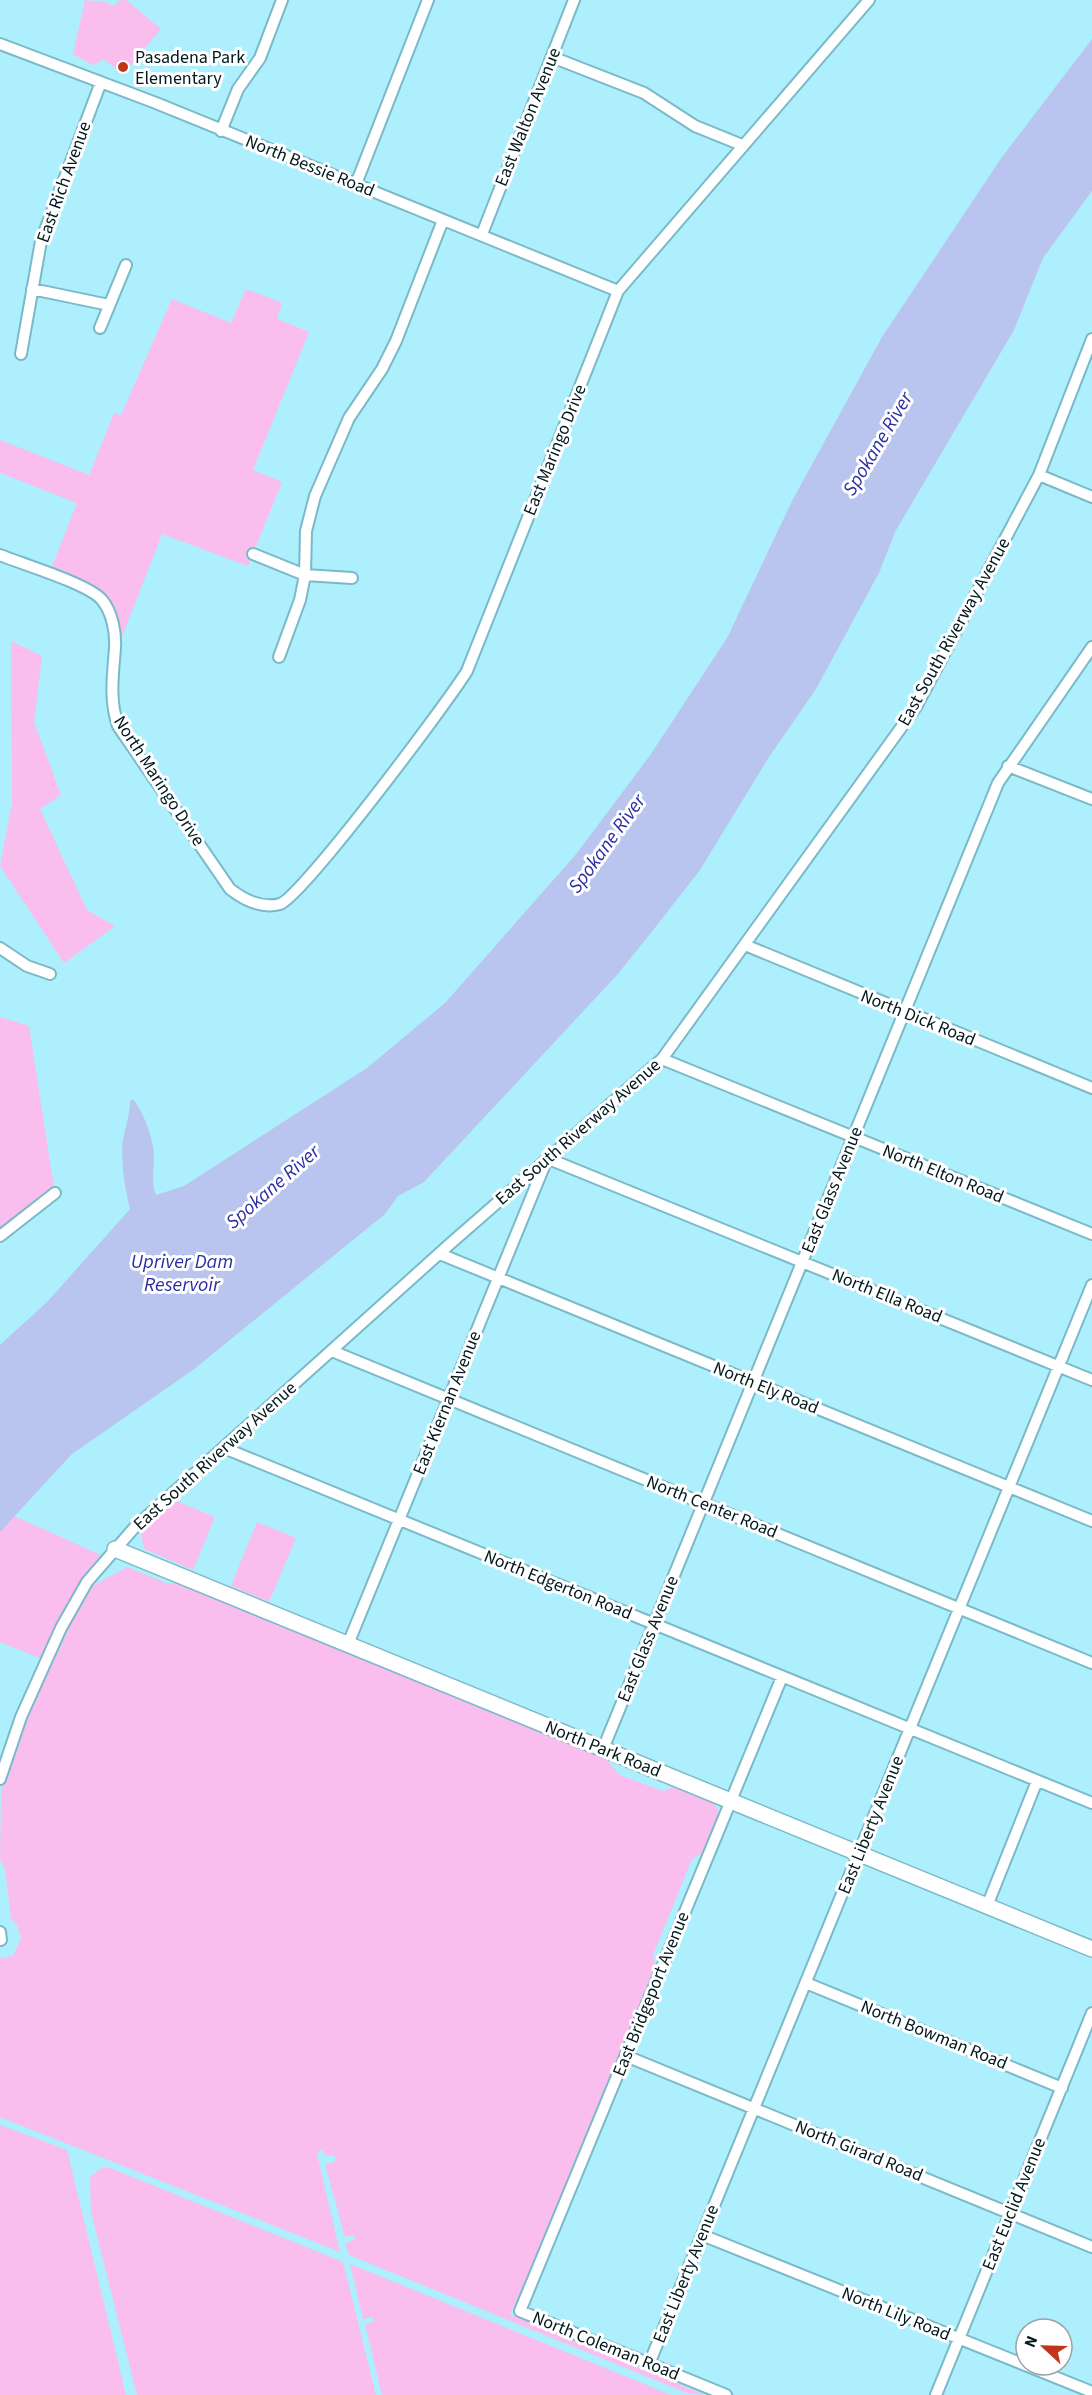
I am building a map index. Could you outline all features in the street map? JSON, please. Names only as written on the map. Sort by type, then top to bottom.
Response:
[{"type":"street","points":[[221,131],[238,89],[260,58],[282,0]]},
{"type":"street","points":[[356,184],[428,0]]},
{"type":"street","name":"East Walton Avenue","points":[[482,234],[574,0]]},
{"type":"street","name":"East Maringo Drive","points":[[262,905],[282,904],[300,889],[446,705],[467,672],[618,291],[869,0]]},
{"type":"street","name":"North Bessie Road","points":[[0,44],[482,234],[618,291]]},
{"type":"street","points":[[552,57],[644,93],[695,126],[742,145]]},
{"type":"street","name":"East Rich Avenue","points":[[21,354],[45,228],[101,82]]},
{"type":"street","points":[[279,657],[300,600],[305,575],[306,531],[315,496],[349,418],[382,369],[396,341],[443,220]]},
{"type":"street","points":[[100,328],[126,265]]},
{"type":"street","points":[[32,289],[109,305]]},
{"type":"street","name":"East South Riverway Avenue","points":[[0,1779],[21,1717],[61,1628],[87,1582],[134,1528],[662,1059],[916,707],[1039,475],[1092,339]]},
{"type":"street","points":[[1039,475],[1092,497]]},
{"type":"street","points":[[253,554],[305,575],[352,578]]},
{"type":"street","name":"North Maringo Drive","points":[[0,555],[79,586],[101,598],[112,619],[116,642],[112,701],[118,726],[230,889],[244,900],[262,905]]},
{"type":"street","name":"East Glass Avenue","points":[[603,1749],[998,783],[1092,647]]},
{"type":"street","points":[[1008,766],[1092,799]]},
{"type":"street","name":"North Dick Road","points":[[745,945],[904,1013],[1092,1088]]},
{"type":"street","points":[[0,948],[27,966],[50,974]]},
{"type":"street","name":"North Elton Road","points":[[662,1059],[1092,1234]]},
{"type":"street","name":"North Ella Road","points":[[547,1161],[1092,1380]]},
{"type":"street","name":"East Kiernan Avenue","points":[[348,1644],[547,1161]]},
{"type":"street","points":[[0,1236],[55,1193]]},
{"type":"street","name":"North Ely Road","points":[[440,1254],[1092,1521]]},
{"type":"street","name":"East Liberty Avenue","points":[[649,2364],[1092,1285]]},
{"type":"street","name":"North Center Road","points":[[332,1351],[1092,1663]]},
{"type":"street","name":"North Edgerton Road","points":[[224,1448],[1092,1803]]},
{"type":"street","name":"North Park Road","points":[[115,1549],[1092,1949]]},
{"type":"street","name":"East Bridgeport Avenue","points":[[520,2311],[782,1677]]},
{"type":"street","points":[[987,1906],[1037,1781]]},
{"type":"street","points":[[0,1932],[1,1940]]},
{"type":"street","name":"North Bowman Road","points":[[806,1983],[1062,2088]]},
{"type":"street","name":"East Euclid Avenue","points":[[936,2395],[1092,2013]]},
{"type":"street","name":"North Girard Road","points":[[626,2056],[1092,2247]]},
{"type":"street","name":"North Lily Road","points":[[702,2235],[958,2340],[1092,2392]]},
{"type":"street","name":"North Coleman Road","points":[[520,2311],[726,2395]]},
{"type":"shaded area","points":[[85,0],[106,2],[113,6],[120,0],[126,0],[161,29],[123,75],[104,59],[93,65],[73,54]]},
{"type":"shaded area","points":[[246,289],[282,303],[277,319],[309,332],[253,470],[282,482],[248,566],[162,534],[121,639],[117,614],[106,598],[51,569],[77,503],[0,473],[0,440],[89,475],[114,413],[121,415],[172,299],[231,323]]},
{"type":"shaded area","points":[[11,641],[42,656],[34,722],[61,795],[40,809],[87,910],[115,926],[64,963],[0,866],[12,803]]},
{"type":"shaded area","points":[[0,1017],[29,1026],[54,1188],[0,1230]]},
{"type":"shaded area","points":[[176,1501],[215,1517],[193,1570],[144,1549],[141,1533]]},
{"type":"shaded area","points":[[14,1516],[101,1555],[81,1581],[42,1659],[0,1642],[0,1532]]},
{"type":"shaded area","points":[[257,1522],[296,1538],[269,1602],[231,1586]]},
{"type":"shaded area","points":[[127,1567],[166,1583],[191,1585],[602,1755],[620,1775],[662,1791],[675,1786],[711,1799],[721,1815],[705,1852],[692,1859],[653,1955],[657,1968],[529,2275],[510,2314],[705,2395],[687,2393],[349,2255],[345,2244],[356,2239],[353,2235],[345,2237],[325,2164],[335,2162],[335,2156],[325,2155],[322,2149],[317,2154],[340,2252],[0,2117],[0,1958],[13,1956],[21,1938],[17,1925],[11,1919],[5,1869],[0,1860],[1,1788],[26,1720],[81,1602],[89,1588]]},
{"type":"shaded area","points":[[0,2125],[67,2150],[126,2395],[0,2395]]},
{"type":"shaded area","points":[[102,2168],[110,2168],[343,2262],[376,2395],[137,2395],[91,2212],[90,2177]]},
{"type":"shaded area","points":[[350,2264],[671,2395],[382,2395],[365,2324],[373,2322],[373,2317],[363,2319]]},
{"type":"water","points":[[1092,39],[1092,191],[1043,258],[1014,330],[895,532],[879,573],[816,689],[769,757],[700,870],[617,975],[424,1182],[398,1196],[385,1214],[193,1370],[72,1454],[0,1532],[0,1345],[47,1302],[130,1209],[124,1179],[122,1148],[130,1101],[133,1099],[137,1105],[150,1134],[154,1150],[153,1181],[156,1195],[184,1186],[367,1068],[445,1003],[577,853],[651,754],[727,638],[793,499],[882,337],[1002,157]]},
{"type":"place","name":"Pasadena Park Elementary","points":[[123,67]]},
{"type":"water label","name":"Spokane River","points":[[878,444]]},
{"type":"water label","name":"Spokane River","points":[[607,844]]},
{"type":"water label","name":"Spokane River","points":[[273,1187]]},
{"type":"water label","name":"Upriver Dam Reservoir","points":[[182,1274]]}]
